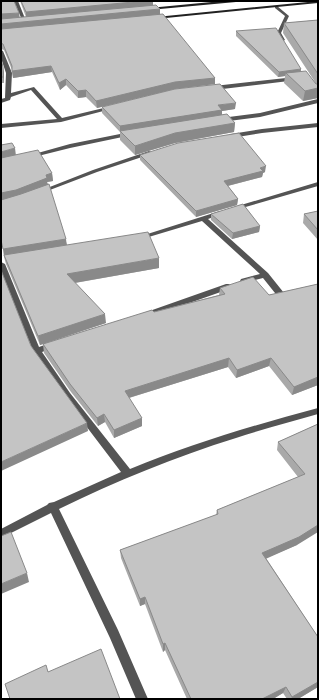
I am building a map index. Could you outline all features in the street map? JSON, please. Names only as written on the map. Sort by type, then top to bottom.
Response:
[{"type":"main road","points":[[142,9],[236,1]]},
{"type":"main road","points":[[151,19],[318,2]]},
{"type":"main road","points":[[17,21],[32,19]]},
{"type":"street","points":[[16,1],[24,20]]},
{"type":"street","points":[[277,7],[287,16],[279,32],[286,45]]},
{"type":"street","points":[[1,51],[10,73],[8,99],[1,101]]},
{"type":"street","points":[[206,89],[298,78]]},
{"type":"street","points":[[8,96],[32,88],[61,120]]},
{"type":"street","points":[[213,122],[260,115],[318,101]]},
{"type":"street","points":[[1,126],[61,120],[117,107]]},
{"type":"street","points":[[223,137],[318,125]]},
{"type":"street","points":[[24,157],[136,133]]},
{"type":"street","points":[[33,195],[95,171],[154,152]]},
{"type":"street","points":[[130,241],[318,184]]},
{"type":"street","points":[[203,218],[265,275],[282,296],[296,292]]},
{"type":"street","points":[[1,261],[9,259]]},
{"type":"street","points":[[1,264],[37,350],[67,395],[128,474]]},
{"type":"street","points":[[136,319],[265,275]]},
{"type":"street","points":[[37,350],[60,343]]},
{"type":"street","points":[[1,534],[52,506],[128,474],[233,435],[318,411]]},
{"type":"street","points":[[52,506],[114,634],[142,699]]},
{"type":"building","points":[[1,1],[14,1],[19,13],[1,14]]},
{"type":"building","points":[[21,1],[144,1],[26,12]]},
{"type":"building","points":[[156,5],[160,9],[1,24],[1,19]]},
{"type":"building","points":[[163,14],[215,78],[175,82],[96,101],[86,90],[78,91],[66,79],[59,83],[51,66],[12,71],[12,66],[3,44],[1,43],[1,29]]},
{"type":"building","points":[[318,20],[318,74],[284,23]]},
{"type":"building","points":[[276,28],[301,69],[279,72],[236,31]]},
{"type":"building","points":[[1,59],[3,67],[3,77],[1,77]]},
{"type":"building","points":[[306,71],[316,84],[318,84],[318,88],[305,91],[286,73]]},
{"type":"building","points":[[220,84],[236,103],[218,105],[222,110],[120,126],[102,107],[175,89]]},
{"type":"building","points":[[227,114],[235,123],[175,133],[135,146],[120,131]]},
{"type":"building","points":[[239,133],[266,166],[260,168],[263,171],[224,181],[238,199],[196,211],[140,155],[178,143]]},
{"type":"building","points":[[12,143],[15,148],[1,152],[1,145]]},
{"type":"building","points":[[38,150],[52,173],[46,175],[47,178],[16,190],[1,193],[1,158]]},
{"type":"building","points":[[49,184],[66,239],[3,249],[1,240],[1,200]]},
{"type":"building","points":[[243,204],[260,226],[233,233],[211,214]]},
{"type":"building","points":[[318,211],[318,230],[304,214]]},
{"type":"building","points":[[148,232],[159,258],[67,274],[105,314],[38,336],[4,255]]},
{"type":"building","points":[[1,270],[31,346],[87,423],[1,462]]},
{"type":"building","points":[[253,277],[269,295],[318,284],[318,377],[294,387],[271,358],[237,370],[229,358],[125,391],[142,418],[114,430],[104,414],[97,418],[70,384],[43,344],[152,310],[154,312],[225,294],[220,288]]},
{"type":"building","points":[[318,424],[318,525],[299,537],[262,553],[318,637],[318,682],[292,697],[286,687],[262,699],[191,699],[165,643],[163,644],[145,597],[140,599],[120,550],[218,514],[217,510],[305,474],[278,442]]},
{"type":"building","points":[[11,532],[27,573],[1,584],[1,536]]},
{"type":"building","points":[[101,649],[120,699],[10,699],[5,684],[46,665],[48,672]]}]
